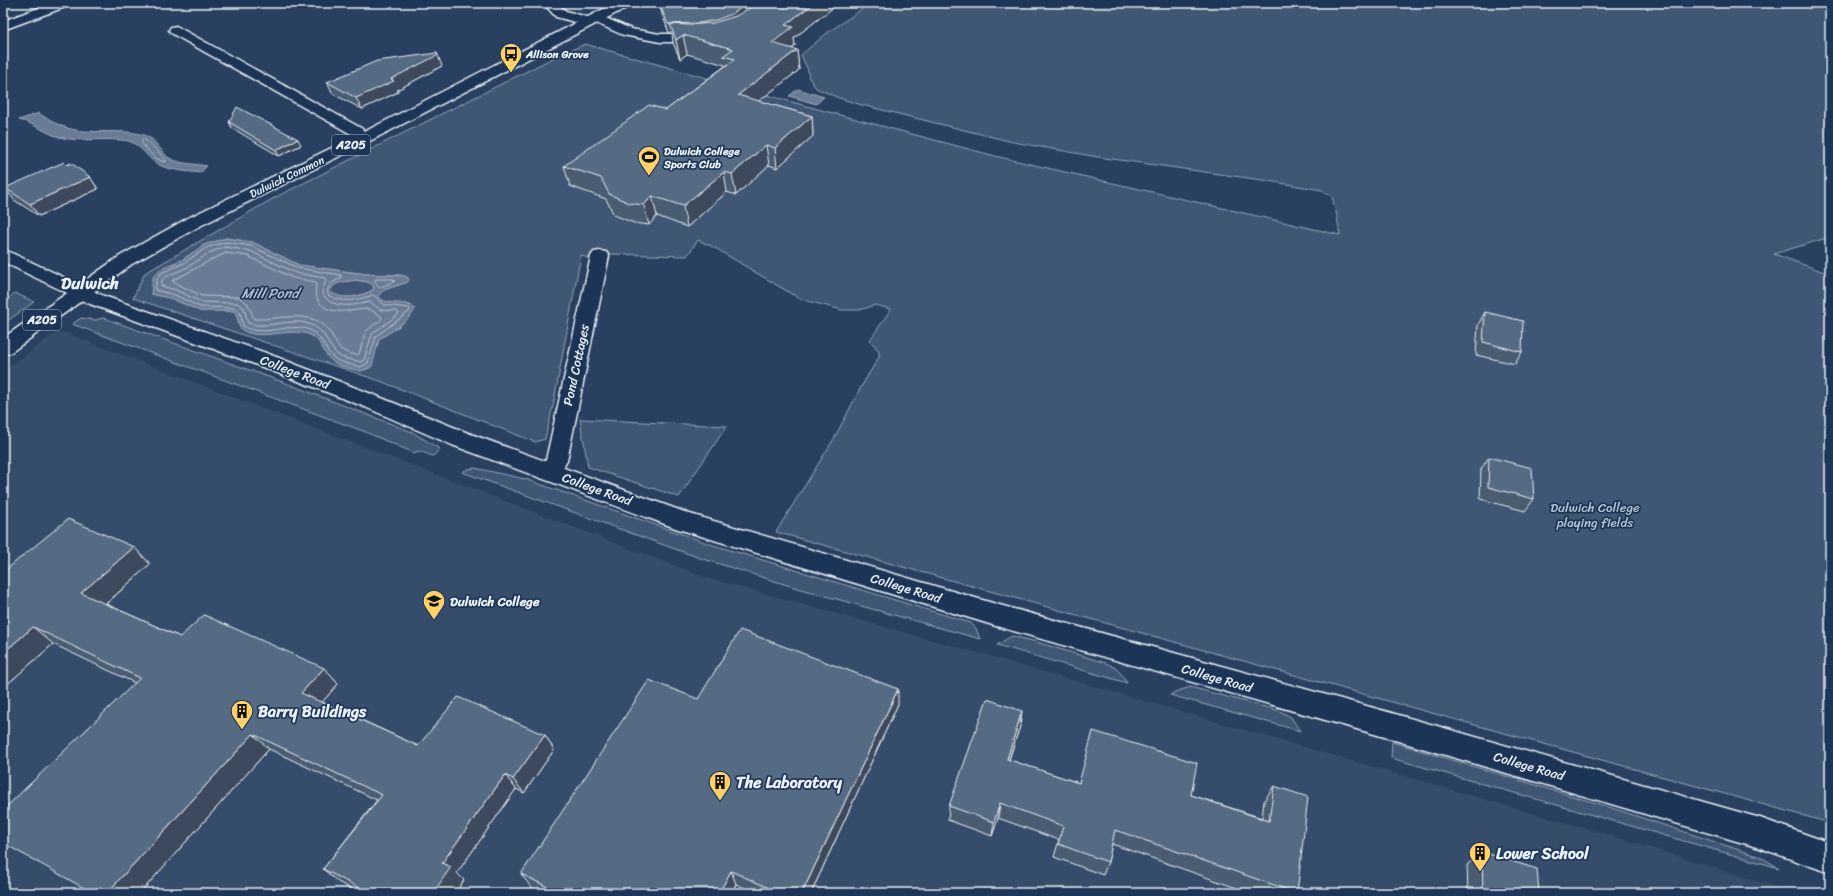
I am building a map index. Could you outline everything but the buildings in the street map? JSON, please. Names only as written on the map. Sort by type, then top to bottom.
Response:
[{"type":"main road","name":"Dulwich Common","points":[[3,348],[126,260],[194,222],[364,138],[624,3]]},
{"type":"main road","name":"College Road","points":[[3,255],[115,307],[259,358],[358,396],[460,439],[686,522],[1002,617],[1381,723],[1745,829],[1827,862]]},
{"type":"street","points":[[3,26],[64,3]]},
{"type":"street","points":[[549,3],[561,14],[593,20],[628,32],[660,38],[680,39],[712,36]]},
{"type":"street","points":[[176,30],[356,131],[364,138]]},
{"type":"street","name":"Pond Cottages","points":[[549,472],[556,461],[600,256]]},
{"type":"shaded area","name":"Dulwich College","points":[[58,333],[66,333],[704,577],[982,654],[1639,844],[1776,887],[1788,893],[3,893],[3,371],[50,337]]},
{"type":"green space","name":"Dulwich College playing fields","points":[[871,3],[1830,3],[1830,237],[1774,254],[1830,274],[1830,823],[776,532],[835,437],[861,387],[879,357],[879,351],[870,340],[891,309],[875,305],[860,310],[842,310],[800,299],[715,248],[698,240],[687,256],[612,254],[587,258],[581,255],[553,406],[545,439],[535,442],[380,381],[133,298],[145,273],[274,198],[557,56],[585,44],[821,110],[995,156],[1340,235],[1332,197],[1322,190],[1098,157],[1013,142],[839,98],[816,88],[809,78],[808,70],[801,55],[827,33]],"holes":[[[226,238],[252,242],[299,265],[366,274],[401,275],[408,282],[384,290],[378,296],[385,302],[411,305],[401,325],[379,339],[370,368],[361,371],[328,357],[319,340],[307,333],[240,328],[236,313],[234,311],[200,311],[168,297],[163,267],[182,260],[204,245]]]},
{"type":"green space","points":[[355,280],[368,282],[373,285],[374,289],[370,292],[352,297],[340,296],[330,291],[334,285]]},
{"type":"green space","points":[[15,293],[34,302],[3,324],[3,310],[5,303]]},
{"type":"green space","points":[[81,318],[95,320],[104,318],[283,382],[412,432],[440,449],[433,456],[419,451],[414,453],[363,431],[72,324]]},
{"type":"green space","points":[[580,419],[727,426],[679,497],[588,467]]},
{"type":"green space","points":[[475,468],[525,479],[713,545],[971,623],[976,628],[980,639],[797,588],[697,557],[462,472]]},
{"type":"green space","points":[[1012,636],[1106,663],[1113,666],[1123,676],[1127,683],[997,645]]},
{"type":"green space","points":[[1190,687],[1280,711],[1291,717],[1300,731],[1170,695]]},
{"type":"green space","points":[[1392,742],[1609,807],[1761,857],[1779,868],[1391,758]]},
{"type":"water","points":[[798,89],[824,97],[816,104],[789,96]]},
{"type":"water","points":[[39,113],[60,125],[72,129],[144,135],[152,140],[167,156],[175,161],[207,166],[200,173],[172,169],[156,163],[129,141],[67,139],[54,135],[30,123],[19,120]]},
{"type":"water","name":"Mill Pond","points":[[226,238],[252,242],[299,265],[366,274],[406,276],[409,279],[408,282],[384,290],[378,296],[386,302],[406,304],[415,309],[404,323],[379,339],[372,366],[361,371],[346,368],[332,361],[316,339],[308,334],[291,332],[263,335],[254,334],[240,328],[236,313],[234,311],[200,311],[173,299],[151,294],[153,277],[159,270],[182,260],[204,245]],"holes":[[[355,280],[368,282],[373,285],[374,289],[358,296],[340,296],[330,291],[334,285],[341,282]]]},
{"type":"place","name":"Allison Grove","points":[[511,74]]},
{"type":"place","name":"Dulwich College Sports Club","points":[[649,176]]},
{"type":"place","name":"Dulwich College","points":[[434,620]]},
{"type":"place","name":"Barry Buildings","points":[[242,730]]},
{"type":"place","name":"The Laboratory","points":[[720,802]]},
{"type":"place","name":"Lower School","points":[[1480,872]]},
{"type":"district","name":"Dulwich","points":[[90,283]]}]
